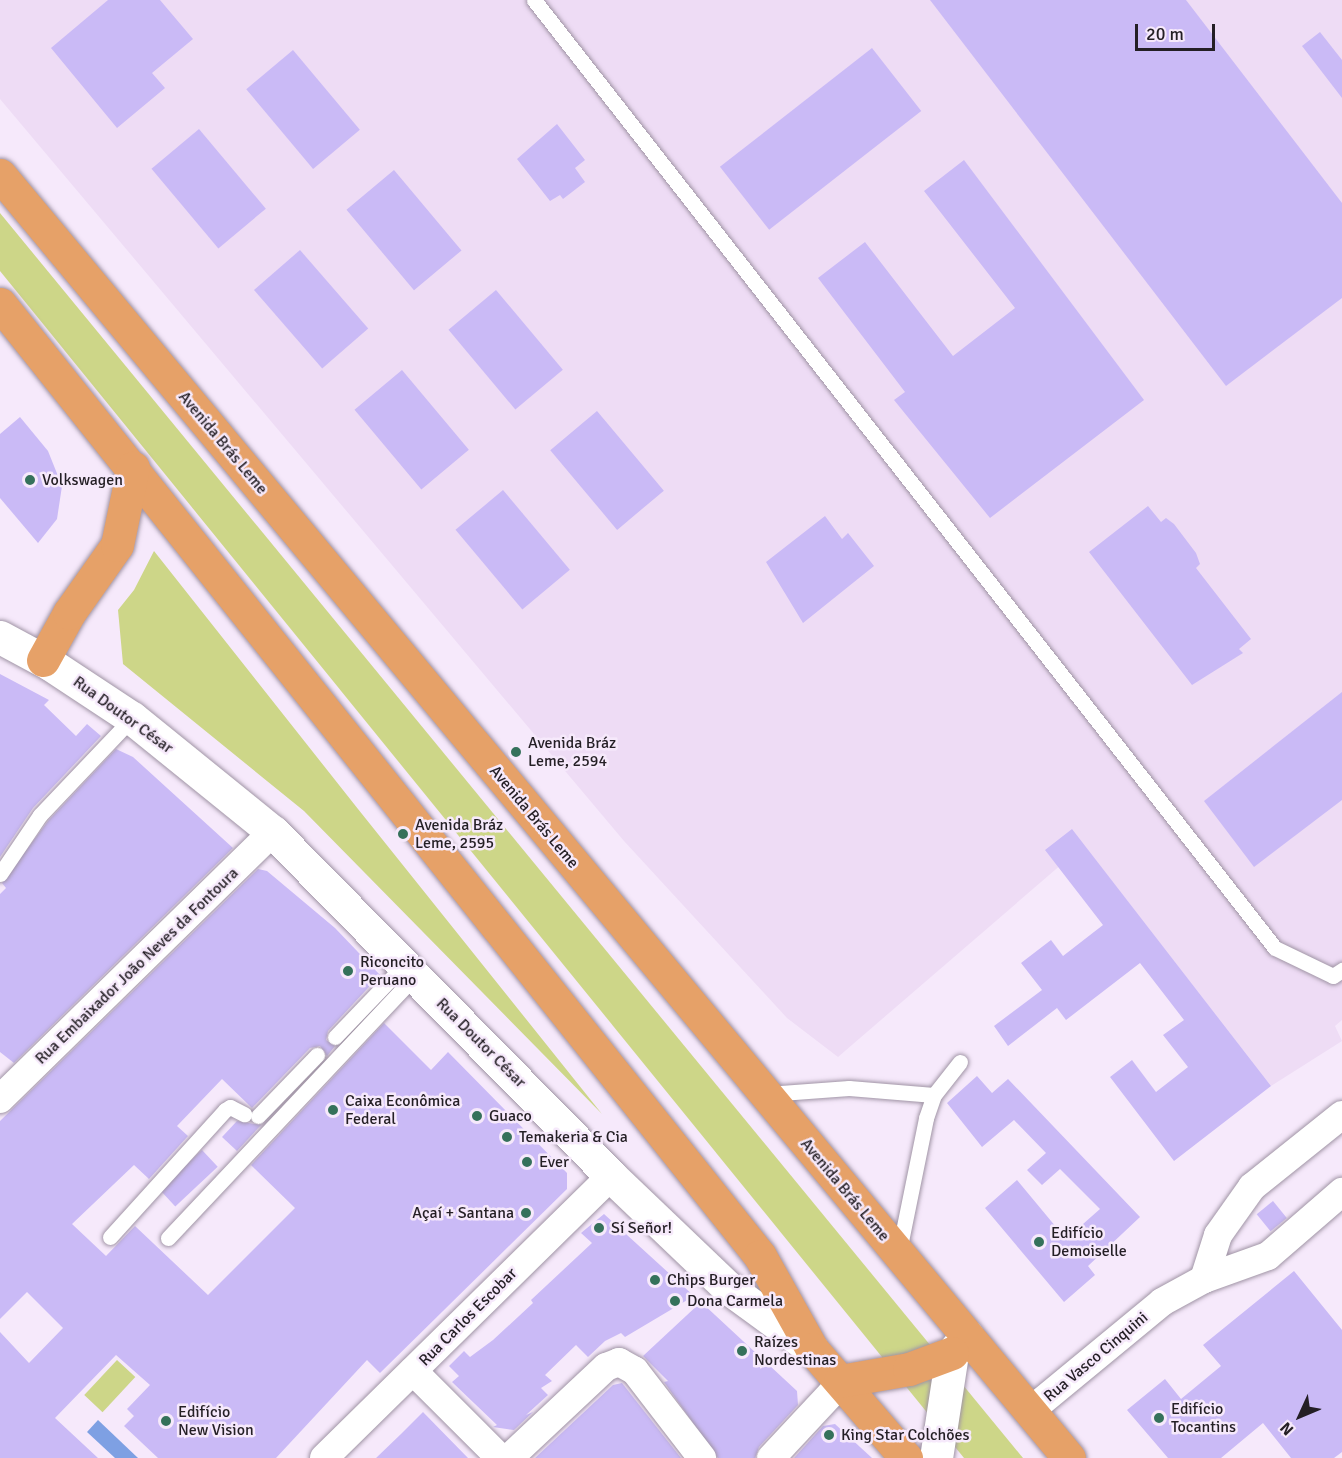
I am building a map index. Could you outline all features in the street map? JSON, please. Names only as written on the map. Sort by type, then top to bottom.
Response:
[{"type":"main road","name":"Avenida Brás Leme","points":[[0,175],[898,1254],[960,1345],[1030,1412],[1069,1458]]},
{"type":"main road","points":[[0,304],[760,1256],[812,1349],[906,1458]]},
{"type":"main road","points":[[44,660],[69,613],[117,545],[133,468]]},
{"type":"main road","points":[[841,1382],[909,1369],[960,1345]]},
{"type":"street","name":"Rua Doutor César","points":[[0,637],[44,660],[132,718],[273,832],[611,1176],[727,1287],[812,1349]]},
{"type":"street","name":"Rua Embaixador João Neves da Fontoura","points":[[0,1099],[273,832]]},
{"type":"street","points":[[1204,1279],[1229,1214],[1252,1187],[1335,1128]]},
{"type":"street","name":"Rua Carlos Escobar","points":[[324,1458],[611,1176]]},
{"type":"street","name":"Rua Vasco Cinquini","points":[[1030,1412],[1162,1302],[1204,1279],[1268,1256],[1342,1192]]},
{"type":"street","points":[[936,1458],[960,1345]]},
{"type":"street","points":[[509,1458],[606,1367],[619,1362],[635,1371],[702,1458]]},
{"type":"street","points":[[413,1371],[500,1458]]},
{"type":"street","points":[[771,1458],[841,1382]]},
{"type":"lane","points":[[534,0],[1275,948],[1333,976],[1342,970]]},
{"type":"lane","points":[[0,874],[40,814],[132,718]]},
{"type":"lane","points":[[335,1037],[409,971]]},
{"type":"lane","points":[[168,1238],[409,971]]},
{"type":"lane","points":[[110,1237],[225,1110],[230,1107],[251,1115],[317,1055]]},
{"type":"lane","points":[[898,1254],[934,1095],[960,1062]]},
{"type":"lane","points":[[765,1094],[849,1088],[934,1095]]},
{"type":"shaded area","points":[[0,0],[1342,0],[1342,1020],[1335,1026],[1342,1041],[1271,1086],[1084,845],[838,1057],[787,1018],[624,841],[0,99]]},
{"type":"green space","points":[[0,213],[1023,1458],[964,1458],[0,271]]},
{"type":"green space","points":[[154,551],[602,1114],[304,811],[123,664],[118,610],[134,590]]},
{"type":"green space","points":[[117,1360],[135,1377],[103,1412],[84,1395]]},
{"type":"water","points":[[98,1420],[138,1458],[115,1458],[87,1432]]},
{"type":"building","points":[[108,0],[160,0],[193,39],[152,73],[165,88],[117,128],[51,48]]},
{"type":"building","points":[[930,0],[1186,0],[1342,203],[1342,298],[1226,386]]},
{"type":"building","points":[[1320,32],[1342,60],[1342,98],[1302,46]]},
{"type":"building","points":[[872,48],[921,111],[769,230],[720,167]]},
{"type":"building","points":[[293,50],[360,130],[313,169],[246,89]]},
{"type":"building","points":[[557,124],[585,160],[575,168],[585,182],[563,199],[560,195],[550,201],[517,159]]},
{"type":"building","points":[[199,129],[266,209],[218,249],[152,169]]},
{"type":"building","points":[[964,160],[1144,400],[990,518],[894,400],[905,392],[818,278],[865,242],[953,356],[1015,308],[924,191]]},
{"type":"building","points":[[394,170],[461,250],[414,290],[347,210]]},
{"type":"building","points":[[300,250],[368,328],[322,369],[254,290]]},
{"type":"building","points":[[496,290],[563,370],[515,410],[449,330]]},
{"type":"building","points":[[402,370],[469,450],[421,490],[355,410]]},
{"type":"building","points":[[597,411],[664,491],[617,530],[550,450]]},
{"type":"building","name":"Volkswagen","points":[[20,417],[48,451],[62,486],[57,519],[38,543],[0,498],[0,434]]},
{"type":"building","points":[[503,490],[570,570],[522,610],[456,530]]},
{"type":"building","points":[[1148,506],[1161,522],[1166,518],[1174,524],[1196,553],[1200,564],[1196,568],[1251,639],[1239,649],[1243,653],[1192,685],[1089,552]]},
{"type":"building","points":[[825,516],[842,539],[848,533],[874,566],[803,623],[766,562]]},
{"type":"building","points":[[0,674],[49,700],[44,705],[76,736],[87,724],[101,736],[33,808],[0,857]]},
{"type":"building","points":[[1342,692],[1342,800],[1254,867],[1204,801]]},
{"type":"building","points":[[116,749],[133,757],[233,848],[14,1063],[0,1052],[0,894],[6,888],[2,883],[48,821]]},
{"type":"building","points":[[1072,829],[1271,1086],[1174,1161],[1110,1077],[1132,1060],[1156,1092],[1188,1067],[1163,1035],[1184,1020],[1140,963],[1066,1020],[1057,1008],[1008,1046],[994,1026],[1042,990],[1021,963],[1051,940],[1063,956],[1103,925],[1045,850]]},
{"type":"building","points":[[258,869],[267,871],[335,928],[380,975],[328,1031],[326,1040],[335,1046],[327,1056],[320,1046],[310,1048],[252,1108],[222,1079],[177,1126],[188,1136],[149,1179],[134,1165],[72,1224],[106,1256],[135,1226],[208,1295],[295,1208],[251,1165],[384,1023],[431,1070],[448,1052],[567,1173],[567,1189],[380,1373],[367,1360],[276,1458],[158,1458],[124,1426],[134,1416],[127,1409],[150,1385],[116,1355],[55,1418],[98,1458],[0,1458],[0,1332],[29,1363],[63,1328],[27,1292],[0,1319],[0,1121]]},
{"type":"building","points":[[977,1076],[992,1093],[1008,1079],[1140,1217],[1088,1266],[1095,1275],[1064,1302],[985,1208],[1017,1180],[1066,1239],[1100,1209],[1060,1169],[1042,1185],[1027,1170],[1046,1153],[1014,1120],[982,1147],[947,1103]]},
{"type":"building","points":[[237,1121],[261,1125],[237,1151],[222,1137]]},
{"type":"building","points":[[202,1150],[218,1167],[175,1206],[160,1190]]},
{"type":"building","points":[[1273,1201],[1287,1218],[1271,1231],[1257,1214]]},
{"type":"building","points":[[604,1214],[694,1296],[625,1337],[621,1333],[605,1341],[588,1357],[576,1345],[545,1375],[552,1381],[541,1388],[548,1395],[526,1415],[533,1412],[514,1430],[493,1427],[497,1425],[452,1382],[459,1376],[449,1366],[464,1351],[470,1357],[493,1340],[533,1303],[531,1300],[592,1243],[581,1233]]},
{"type":"building","points":[[1294,1271],[1342,1330],[1342,1452],[1334,1458],[1291,1458],[1263,1423],[1221,1458],[1168,1458],[1127,1410],[1165,1379],[1181,1399],[1221,1366],[1203,1345]]},
{"type":"building","points":[[701,1302],[797,1391],[798,1405],[759,1447],[755,1458],[718,1458],[664,1382],[668,1381],[643,1356]]},
{"type":"building","points":[[622,1383],[681,1458],[535,1458],[613,1385]]},
{"type":"building","points":[[423,1412],[468,1458],[376,1458],[401,1434]]},
{"type":"building","name":"King Star Colchões","points":[[835,1424],[872,1458],[794,1458],[823,1426]]},
{"type":"place","name":"Volkswagen","points":[[30,480]]},
{"type":"place","name":"Avenida Bráz Leme, 2594","points":[[516,752]]},
{"type":"place","name":"Avenida Bráz Leme, 2595","points":[[403,834]]},
{"type":"place","name":"Riconcito Peruano","points":[[348,971]]},
{"type":"place","name":"Caixa Econômica Federal","points":[[333,1110]]},
{"type":"place","name":"Guaco","points":[[477,1116]]},
{"type":"place","name":"Temakeria & Cia","points":[[507,1137]]},
{"type":"place","name":"Ever","points":[[527,1162]]},
{"type":"place","name":"Açaí + Santana","points":[[526,1213]]},
{"type":"place","name":"Sí Señor!","points":[[599,1228]]},
{"type":"place","name":"Edifício Demoiselle","points":[[1039,1242]]},
{"type":"place","name":"Chips Burger","points":[[655,1280]]},
{"type":"place","name":"Dona Carmela","points":[[675,1301]]},
{"type":"place","name":"Raízes Nordestinas","points":[[742,1351]]},
{"type":"place","name":"Edifício Tocantins","points":[[1159,1418]]},
{"type":"place","name":"Edifício New Vision","points":[[166,1421]]},
{"type":"place","name":"King Star Colchões","points":[[829,1435]]}]
